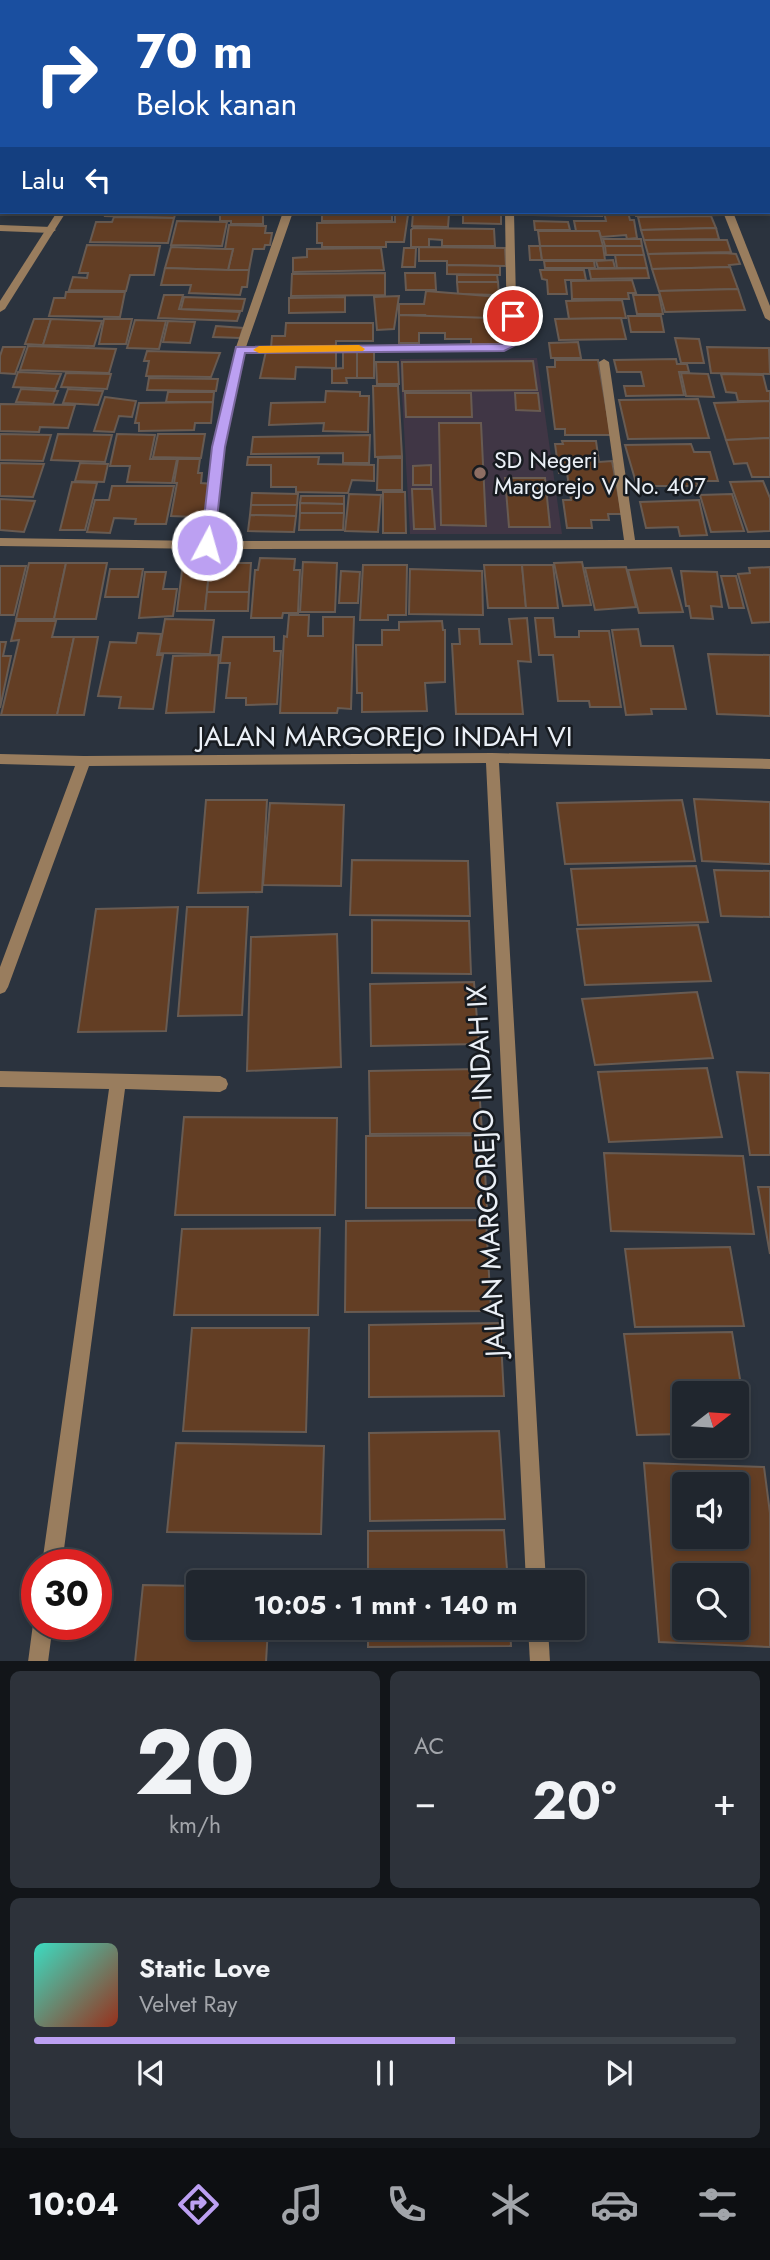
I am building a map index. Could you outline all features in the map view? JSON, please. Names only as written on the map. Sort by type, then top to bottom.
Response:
[{"type":"street","points":[[0,309],[60,214]]},
{"type":"street","points":[[207,545],[218,447],[240,350],[287,214]]},
{"type":"street","points":[[240,350],[499,348],[514,343],[509,214]]},
{"type":"street","points":[[729,214],[770,317]]},
{"type":"street","points":[[0,228],[51,230]]},
{"type":"street","points":[[604,362],[630,543]]},
{"type":"street","points":[[0,542],[207,545],[770,544]]},
{"type":"street","name":"JALAN MARGOREJO INDAH VI","points":[[0,759],[84,761],[492,758],[770,764]]},
{"type":"street","name":"JALAN MARGOREJO INDAH IX","points":[[492,758],[535,1570]]},
{"type":"street","points":[[0,988],[84,761]]},
{"type":"street","points":[[0,1079],[220,1084]]},
{"type":"street","points":[[53,1549],[118,1082]]},
{"type":"street","points":[[38,1661],[41,1640]]},
{"type":"street","points":[[539,1640],[540,1661]]},
{"type":"shaded area","name":"SD Negeri Margorejo V No. 407","points":[[537,358],[562,534],[410,534],[400,359]]},
{"type":"building","points":[[106,214],[175,214],[174,218]]},
{"type":"building","points":[[220,214],[263,214],[263,224],[231,224],[231,221],[220,221]]},
{"type":"building","points":[[322,214],[392,214],[392,221],[322,221]]},
{"type":"building","points":[[395,214],[408,215],[404,242],[386,242],[386,247],[322,247],[322,243],[317,243],[317,223],[395,222]]},
{"type":"building","points":[[413,214],[449,214],[448,227],[412,226]]},
{"type":"building","points":[[463,214],[501,214],[501,224],[463,223]]},
{"type":"building","points":[[602,214],[602,216],[533,215]]},
{"type":"building","points":[[604,214],[628,214],[630,220],[634,220],[637,238],[627,239],[626,235],[601,237],[599,231],[576,231],[574,221],[606,221]]},
{"type":"building","points":[[636,214],[724,215],[636,216]]},
{"type":"building","points":[[711,216],[716,228],[641,230],[638,217]]},
{"type":"building","points":[[114,217],[174,218],[168,243],[90,242],[96,222],[112,222]]},
{"type":"building","points":[[177,221],[227,222],[222,246],[171,245]]},
{"type":"building","points":[[534,221],[568,222],[570,230],[535,230]]},
{"type":"building","points":[[229,225],[266,226],[265,233],[272,233],[270,245],[265,245],[264,249],[253,249],[249,270],[228,270],[233,249],[225,249]]},
{"type":"building","points":[[413,228],[494,229],[495,246],[442,246],[442,240],[429,239],[429,247],[411,247]]},
{"type":"building","points":[[716,228],[719,239],[644,240],[641,230]]},
{"type":"building","points":[[538,231],[599,231],[603,246],[540,246]]},
{"type":"building","points":[[603,239],[641,239],[642,246],[605,246]]},
{"type":"building","points":[[644,240],[727,240],[731,252],[648,254]]},
{"type":"building","points":[[87,245],[160,246],[154,275],[130,275],[126,291],[69,290],[73,277],[87,278],[88,273],[79,273]]},
{"type":"building","points":[[529,246],[540,246],[542,260],[530,260]]},
{"type":"building","points":[[540,246],[603,246],[605,260],[542,260]]},
{"type":"building","points":[[605,246],[642,246],[644,255],[606,255]]},
{"type":"building","points":[[171,247],[233,249],[228,270],[165,268]]},
{"type":"building","points":[[419,247],[505,248],[506,266],[447,265],[447,261],[419,261]]},
{"type":"building","points":[[381,248],[384,270],[293,272],[293,258],[307,257],[307,249]]},
{"type":"building","points":[[404,248],[416,248],[415,267],[402,267]]},
{"type":"building","points":[[648,254],[736,254],[740,264],[729,265],[730,267],[652,269]]},
{"type":"building","points":[[615,255],[644,255],[647,268],[617,268]]},
{"type":"building","points":[[613,260],[615,268],[598,268],[596,261]]},
{"type":"building","points":[[544,261],[594,261],[595,268],[545,268]]},
{"type":"building","points":[[447,265],[500,266],[500,275],[447,274]]},
{"type":"building","points":[[730,267],[738,289],[659,291],[652,269]]},
{"type":"building","points":[[165,268],[249,270],[247,287],[242,287],[240,295],[189,293],[191,285],[161,285]]},
{"type":"building","points":[[647,268],[649,278],[591,279],[589,269]]},
{"type":"building","points":[[540,270],[584,270],[586,280],[565,280],[567,294],[548,294],[547,280],[542,279]]},
{"type":"building","points":[[385,273],[385,295],[291,296],[292,274]]},
{"type":"building","points":[[405,273],[435,273],[436,290],[406,290]]},
{"type":"building","points":[[457,275],[497,275],[498,282],[457,282]]},
{"type":"building","points":[[632,280],[636,293],[628,293],[629,299],[572,299],[571,281]]},
{"type":"building","points":[[457,282],[498,282],[499,295],[458,294]]},
{"type":"building","points":[[738,289],[745,310],[665,312],[659,291]]},
{"type":"building","points":[[426,291],[500,297],[502,318],[424,318],[425,315],[399,315],[399,304],[424,304]]},
{"type":"building","points":[[66,292],[125,292],[120,317],[49,316],[54,298],[65,298]]},
{"type":"building","points":[[164,295],[183,295],[179,309],[240,312],[237,321],[158,318]]},
{"type":"building","points":[[633,295],[659,295],[663,314],[637,314]]},
{"type":"building","points":[[399,296],[394,329],[377,330],[374,297]]},
{"type":"building","points":[[184,297],[245,299],[242,311],[181,309]]},
{"type":"building","points":[[345,297],[345,312],[289,313],[289,298]]},
{"type":"building","points":[[622,300],[626,318],[569,319],[566,301]]},
{"type":"building","points":[[399,315],[491,318],[491,335],[500,335],[502,347],[471,346],[471,339],[445,339],[445,333],[419,333],[419,343],[399,343]]},
{"type":"building","points":[[628,316],[661,316],[664,332],[631,332]]},
{"type":"building","points":[[621,318],[626,339],[559,340],[555,319]]},
{"type":"building","points":[[34,319],[51,319],[43,345],[25,344]]},
{"type":"building","points":[[51,319],[102,321],[94,346],[43,345]]},
{"type":"building","points":[[104,319],[132,319],[126,344],[99,344]]},
{"type":"building","points":[[135,320],[166,321],[159,349],[127,348]]},
{"type":"building","points":[[168,321],[195,322],[190,343],[163,342]]},
{"type":"building","points":[[286,323],[373,323],[373,341],[336,341],[336,348],[271,348],[272,336],[285,336]]},
{"type":"building","points":[[216,326],[243,328],[240,338],[213,337]]},
{"type":"building","points":[[675,338],[699,339],[704,363],[681,363]]},
{"type":"building","points":[[578,342],[581,358],[551,358],[549,343]]},
{"type":"building","points":[[28,346],[116,349],[109,373],[20,370]]},
{"type":"building","points":[[3,347],[25,347],[15,374],[0,373]]},
{"type":"building","points":[[707,347],[769,348],[770,374],[711,373]]},
{"type":"building","points":[[147,351],[220,353],[211,377],[146,376],[149,361],[144,361]]},
{"type":"building","points":[[266,351],[336,352],[336,368],[296,367],[295,379],[260,378]]},
{"type":"building","points":[[343,351],[357,351],[357,378],[346,378],[347,383],[332,383],[332,369],[343,368]]},
{"type":"building","points":[[357,351],[374,351],[374,378],[357,378]]},
{"type":"building","points":[[676,359],[677,364],[687,364],[689,372],[679,372],[684,395],[626,396],[624,386],[644,386],[641,372],[617,372],[614,360]]},
{"type":"building","points":[[555,360],[598,360],[611,435],[565,435],[565,429],[555,429],[547,367],[555,367]]},
{"type":"building","points":[[533,361],[537,390],[403,391],[402,362]]},
{"type":"building","points":[[376,362],[398,362],[399,384],[377,384]]},
{"type":"building","points":[[18,372],[61,374],[55,389],[13,387]]},
{"type":"building","points":[[66,373],[111,374],[107,389],[61,387]]},
{"type":"building","points":[[681,373],[708,374],[714,397],[686,396]]},
{"type":"building","points":[[721,374],[763,375],[767,391],[770,391],[770,401],[738,401],[736,393],[726,392]]},
{"type":"building","points":[[149,378],[218,379],[216,391],[147,390]]},
{"type":"building","points":[[373,386],[398,386],[402,456],[375,457]]},
{"type":"building","points":[[21,389],[58,391],[53,404],[16,402]]},
{"type":"building","points":[[68,389],[103,391],[98,405],[63,403]]},
{"type":"building","points":[[326,391],[360,392],[360,396],[369,396],[368,432],[323,431],[324,423],[269,425],[271,403],[325,402]]},
{"type":"building","points":[[168,392],[214,392],[213,402],[166,402]]},
{"type":"building","points":[[405,393],[471,393],[472,417],[406,417]]},
{"type":"building","points":[[515,393],[538,393],[540,411],[516,410]]},
{"type":"building","points":[[105,397],[136,401],[132,417],[119,416],[114,432],[94,431]]},
{"type":"building","points":[[698,399],[709,438],[628,439],[619,400]]},
{"type":"building","points":[[770,401],[770,438],[726,440],[714,403]]},
{"type":"building","points":[[213,402],[211,423],[195,423],[194,430],[139,431],[139,423],[135,423],[139,403]]},
{"type":"building","points":[[0,404],[75,405],[68,428],[40,427],[39,432],[0,431]]},
{"type":"building","points":[[439,423],[481,423],[486,526],[441,525]]},
{"type":"building","points":[[0,434],[51,435],[43,461],[0,460]]},
{"type":"building","points":[[58,434],[112,435],[105,462],[51,460]]},
{"type":"building","points":[[117,434],[155,435],[150,459],[177,459],[172,483],[127,482],[130,466],[110,466]]},
{"type":"building","points":[[158,434],[205,434],[201,458],[153,457]]},
{"type":"building","points":[[370,435],[369,463],[343,463],[343,453],[251,454],[253,437]]},
{"type":"building","points":[[770,438],[770,477],[752,477],[747,463],[734,464],[726,440]]},
{"type":"building","points":[[562,441],[596,441],[599,462],[612,461],[622,514],[608,514],[609,520],[591,520],[592,528],[567,528],[563,500],[571,500],[567,473],[559,473],[555,444],[563,444]]},
{"type":"building","points":[[691,444],[694,452],[710,452],[718,481],[696,481],[698,486],[637,486],[625,445]]},
{"type":"building","points":[[248,457],[319,457],[318,464],[374,465],[374,481],[352,480],[348,493],[296,492],[296,487],[271,487],[271,465],[247,465]]},
{"type":"building","points":[[378,458],[402,458],[402,490],[377,490]]},
{"type":"building","points":[[178,459],[200,459],[198,473],[202,473],[201,483],[214,484],[209,514],[196,514],[196,517],[171,516]]},
{"type":"building","points":[[0,463],[44,464],[33,497],[0,496]]},
{"type":"building","points":[[80,463],[108,464],[104,482],[75,481]]},
{"type":"building","points":[[431,465],[431,485],[413,485],[413,466]]},
{"type":"building","points":[[505,478],[545,478],[550,527],[509,527]]},
{"type":"building","points":[[763,481],[770,498],[770,531],[748,532],[730,482]]},
{"type":"building","points":[[72,482],[97,483],[85,530],[60,530]]},
{"type":"building","points":[[112,486],[174,486],[166,524],[135,524],[136,519],[114,518],[110,533],[87,532],[95,500],[109,500]]},
{"type":"building","points":[[412,489],[432,489],[435,529],[414,529]]},
{"type":"building","points":[[383,492],[405,492],[406,533],[383,533]]},
{"type":"building","points":[[252,493],[298,494],[297,505],[251,505]]},
{"type":"building","points":[[349,494],[381,495],[378,532],[345,531]]},
{"type":"building","points":[[732,494],[744,531],[711,532],[700,495]]},
{"type":"building","points":[[301,496],[344,496],[344,504],[300,503]]},
{"type":"building","points":[[0,499],[35,501],[24,532],[0,530]]},
{"type":"building","points":[[699,500],[707,535],[680,536],[678,527],[646,528],[640,502]]},
{"type":"building","points":[[300,503],[344,504],[344,513],[300,513]]},
{"type":"building","points":[[251,505],[297,505],[296,516],[250,515]]},
{"type":"building","points":[[300,513],[344,513],[343,530],[299,530]]},
{"type":"building","points":[[250,515],[296,516],[294,532],[248,531]]},
{"type":"building","points":[[260,558],[295,559],[294,570],[300,570],[298,613],[283,613],[282,618],[251,618],[255,570],[258,570]]},
{"type":"building","points":[[303,562],[337,563],[335,612],[300,612]]},
{"type":"building","points":[[582,562],[591,605],[563,606],[554,563]]},
{"type":"building","points":[[29,563],[66,563],[54,619],[16,619]]},
{"type":"building","points":[[66,563],[107,563],[96,619],[54,619]]},
{"type":"building","points":[[183,563],[210,563],[205,611],[177,611]]},
{"type":"building","points":[[210,563],[251,563],[249,592],[207,592]]},
{"type":"building","points":[[363,565],[407,565],[406,615],[388,615],[388,620],[360,620]]},
{"type":"building","points":[[484,565],[522,565],[526,608],[488,608]]},
{"type":"building","points":[[522,565],[553,565],[558,608],[526,608]]},
{"type":"building","points":[[0,566],[26,566],[14,615],[0,615]]},
{"type":"building","points":[[626,567],[636,607],[595,610],[585,568]]},
{"type":"building","points":[[770,567],[770,622],[752,623],[738,574],[750,573],[749,568]]},
{"type":"building","points":[[671,568],[683,612],[639,613],[628,570]]},
{"type":"building","points":[[110,569],[143,569],[138,597],[105,597]]},
{"type":"building","points":[[410,569],[482,571],[483,615],[409,614]]},
{"type":"building","points":[[341,571],[360,572],[358,603],[339,603]]},
{"type":"building","points":[[681,571],[717,572],[722,607],[711,606],[713,619],[691,618],[689,606],[686,606]]},
{"type":"building","points":[[145,572],[166,572],[163,589],[177,589],[173,616],[139,618]]},
{"type":"building","points":[[721,576],[736,576],[744,608],[729,608]]},
{"type":"building","points":[[207,592],[249,592],[248,611],[205,611]]},
{"type":"building","points":[[289,615],[309,615],[308,636],[323,636],[323,617],[354,617],[351,709],[338,708],[337,713],[280,713],[284,636],[287,637]]},
{"type":"building","points":[[527,618],[531,662],[518,661],[523,714],[456,714],[452,644],[460,644],[459,629],[479,629],[480,644],[512,644],[509,619]]},
{"type":"building","points":[[535,618],[553,618],[555,637],[579,637],[579,631],[609,631],[621,707],[590,707],[589,701],[558,701],[553,655],[539,655]]},
{"type":"building","points":[[165,619],[214,620],[210,654],[159,653]]},
{"type":"building","points":[[16,621],[56,621],[52,637],[74,637],[57,715],[1,715],[19,640],[11,641]]},
{"type":"building","points":[[442,621],[445,630],[445,682],[425,683],[427,711],[362,712],[362,693],[357,693],[356,645],[382,645],[382,630],[399,630],[399,622]]},
{"type":"building","points":[[638,629],[641,646],[673,646],[686,709],[651,709],[652,714],[626,715],[612,630]]},
{"type":"building","points":[[138,633],[161,634],[157,655],[163,655],[153,709],[119,708],[121,697],[98,696],[110,642],[136,643]]},
{"type":"building","points":[[74,637],[98,637],[84,715],[57,715]]},
{"type":"building","points":[[223,637],[274,637],[274,651],[281,651],[277,704],[246,705],[246,698],[226,698],[230,663],[220,663]]},
{"type":"building","points":[[0,642],[6,642],[3,656],[11,656],[0,708]]},
{"type":"building","points":[[708,654],[770,655],[770,716],[717,714]]},
{"type":"building","points":[[219,655],[214,712],[166,713],[173,656]]},
{"type":"building","points":[[694,799],[770,802],[770,864],[702,861]]},
{"type":"building","points":[[206,800],[267,800],[262,892],[198,893]]},
{"type":"building","points":[[682,800],[695,861],[565,864],[557,803]]},
{"type":"building","points":[[270,803],[344,805],[341,886],[263,885]]},
{"type":"building","points":[[352,860],[468,861],[470,916],[350,915]]},
{"type":"building","points":[[696,866],[708,922],[578,925],[571,869]]},
{"type":"building","points":[[714,870],[770,871],[770,917],[721,916]]},
{"type":"building","points":[[178,907],[166,1031],[78,1032],[96,909]]},
{"type":"building","points":[[187,907],[248,907],[242,1015],[178,1016]]},
{"type":"building","points":[[372,920],[469,921],[471,974],[372,973]]},
{"type":"building","points":[[698,925],[711,981],[585,985],[577,929]]},
{"type":"building","points":[[337,934],[341,1067],[247,1071],[251,937]]},
{"type":"building","points":[[474,982],[479,1044],[371,1046],[370,984]]},
{"type":"building","points":[[697,992],[713,1058],[595,1065],[582,999]]},
{"type":"building","points":[[707,1068],[722,1137],[609,1142],[598,1072]]},
{"type":"building","points":[[478,1069],[482,1133],[370,1134],[369,1071]]},
{"type":"building","points":[[737,1072],[770,1073],[770,1155],[750,1155]]},
{"type":"building","points":[[184,1117],[337,1118],[335,1215],[175,1215]]},
{"type":"building","points":[[483,1135],[487,1208],[366,1208],[366,1136]]},
{"type":"building","points":[[604,1153],[743,1156],[754,1234],[611,1231]]},
{"type":"building","points":[[758,1187],[770,1187],[770,1254]]},
{"type":"building","points":[[486,1220],[491,1311],[345,1312],[346,1221]]},
{"type":"building","points":[[320,1228],[318,1315],[174,1315],[182,1229]]},
{"type":"building","points":[[730,1247],[744,1326],[635,1327],[625,1249]]},
{"type":"building","points":[[500,1323],[504,1396],[369,1397],[369,1325]]},
{"type":"building","points":[[192,1328],[309,1328],[306,1432],[183,1431]]},
{"type":"building","points":[[732,1332],[740,1381],[672,1381],[672,1434],[637,1435],[624,1334]]},
{"type":"building","points":[[499,1431],[505,1519],[370,1521],[369,1433]]},
{"type":"building","points":[[176,1443],[324,1446],[321,1534],[167,1532]]},
{"type":"building","points":[[644,1463],[764,1467],[770,1513],[770,1647],[659,1642]]},
{"type":"building","points":[[504,1530],[507,1570],[368,1570],[368,1531]]},
{"type":"building","points":[[143,1585],[186,1586],[186,1640],[267,1640],[266,1661],[135,1661]]},
{"type":"building","points":[[368,1640],[511,1640],[511,1646],[368,1647]]},
{"type":"slow traffic","points":[[259,350],[359,349]]},
{"type":"place","name":"SD Negeri Margorejo V No. 407","points":[[480,473]]},
{"type":"route","points":[[207,545],[218,447],[240,350],[504,347],[514,343],[513,316]]}]
